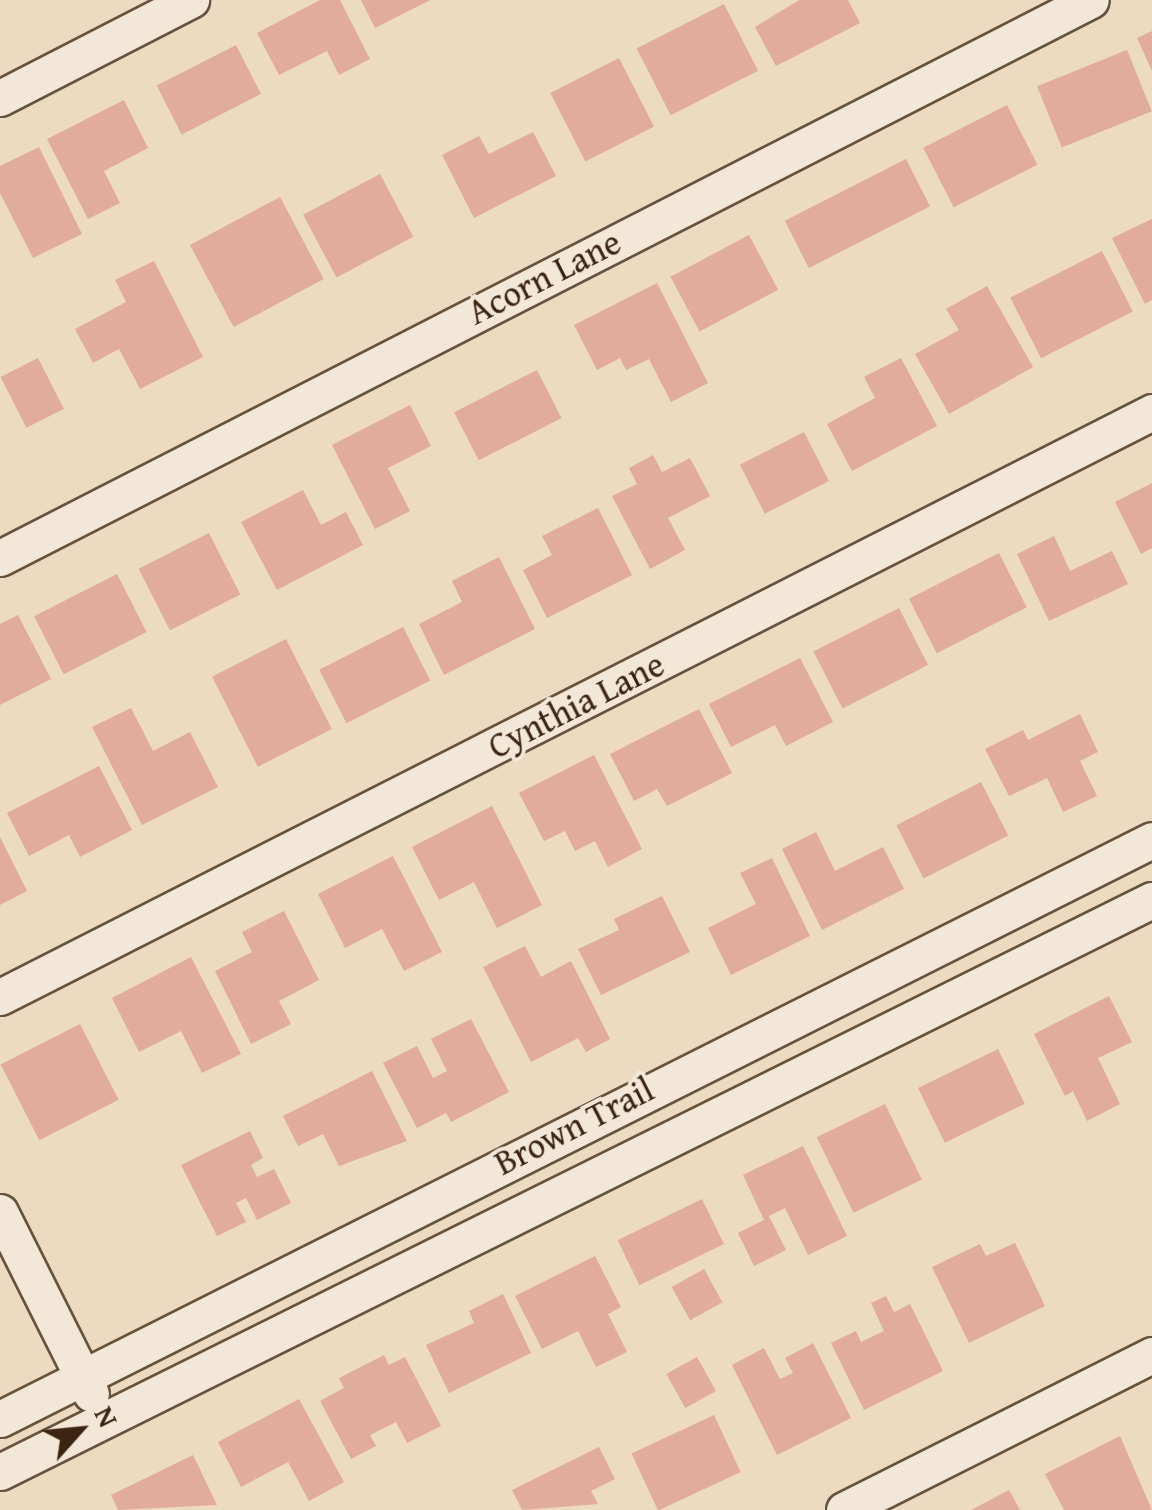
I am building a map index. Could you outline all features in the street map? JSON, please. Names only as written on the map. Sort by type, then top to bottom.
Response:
[{"type":"street","points":[[0,98],[192,0]]},
{"type":"street","name":"Acorn Lane","points":[[0,558],[1091,0]]},
{"type":"street","name":"Cynthia Lane","points":[[0,997],[1152,412]]},
{"type":"street","name":"Brown Trail","points":[[0,1419],[846,988],[1152,840]]},
{"type":"street","name":"Brown Trail","points":[[0,1472],[1152,900]]},
{"type":"street","points":[[846,988],[872,1038]]},
{"type":"street","points":[[0,1212],[104,1420]]},
{"type":"street","points":[[844,1510],[1152,1356]]},
{"type":"building","points":[[320,0],[340,0],[370,59],[339,75],[327,51],[279,75],[257,33]]},
{"type":"building","points":[[361,0],[430,0],[375,28]]},
{"type":"building","points":[[799,0],[848,0],[860,23],[776,66],[755,27]]},
{"type":"building","points":[[724,4],[758,71],[671,115],[637,48]]},
{"type":"building","points":[[1152,31],[1152,71],[1137,38]]},
{"type":"building","points":[[236,45],[261,94],[182,134],[157,85]]},
{"type":"building","points":[[1127,50],[1152,111],[1062,148],[1037,86]]},
{"type":"building","points":[[619,58],[654,127],[585,162],[550,93]]},
{"type":"building","points":[[124,100],[148,148],[104,171],[120,203],[88,219],[47,139]]},
{"type":"building","points":[[1007,105],[1037,165],[954,207],[923,148]]},
{"type":"building","points":[[533,132],[556,176],[474,218],[442,155],[479,136],[489,154]]},
{"type":"building","points":[[39,147],[82,234],[33,258],[0,193],[0,166]]},
{"type":"building","points":[[906,159],[930,206],[809,268],[785,221]]},
{"type":"building","points":[[380,174],[413,237],[337,278],[303,215]]},
{"type":"building","points":[[280,197],[324,279],[234,327],[190,245]]},
{"type":"building","points":[[1152,219],[1152,300],[1145,304],[1112,238]]},
{"type":"building","points":[[749,235],[778,290],[700,332],[670,277]]},
{"type":"building","points":[[1102,251],[1133,312],[1041,358],[1010,298]]},
{"type":"building","points":[[154,261],[203,357],[140,389],[119,349],[93,363],[75,329],[126,302],[115,280]]},
{"type":"building","points":[[657,283],[708,383],[671,402],[649,359],[626,370],[620,358],[597,370],[574,325]]},
{"type":"building","points":[[987,286],[1033,367],[949,414],[915,354],[959,330],[946,309]]},
{"type":"building","points":[[38,358],[64,409],[26,428],[1,377]]},
{"type":"building","points":[[901,358],[937,426],[852,471],[827,424],[875,398],[864,377]]},
{"type":"building","points":[[537,370],[562,418],[479,460],[454,412]]},
{"type":"building","points":[[410,405],[431,446],[388,468],[410,511],[375,529],[332,445]]},
{"type":"building","points":[[804,432],[829,481],[765,514],[740,465]]},
{"type":"building","points":[[653,455],[662,472],[690,458],[710,496],[668,518],[685,550],[650,569],[612,496],[637,484],[629,468]]},
{"type":"building","points":[[1152,483],[1152,548],[1141,554],[1115,502]]},
{"type":"building","points":[[303,490],[321,525],[346,512],[363,545],[277,590],[241,522]]},
{"type":"building","points":[[598,508],[632,575],[547,618],[523,570],[552,555],[542,536]]},
{"type":"building","points":[[209,533],[240,594],[170,630],[139,569]]},
{"type":"building","points":[[1054,536],[1070,571],[1112,551],[1128,584],[1049,621],[1017,554]]},
{"type":"building","points":[[999,553],[1027,607],[937,653],[909,599]]},
{"type":"building","points":[[499,557],[535,629],[444,675],[419,624],[462,602],[452,581]]},
{"type":"building","points":[[117,574],[147,632],[64,674],[34,616]]},
{"type":"building","points":[[899,608],[928,665],[843,709],[813,652]]},
{"type":"building","points":[[18,615],[51,679],[0,705],[0,624]]},
{"type":"building","points":[[403,627],[430,680],[346,723],[319,670]]},
{"type":"building","points":[[286,639],[332,729],[258,767],[212,677]]},
{"type":"building","points":[[800,658],[833,722],[786,746],[775,725],[731,747],[709,704]]},
{"type":"building","points":[[131,708],[153,751],[190,732],[218,787],[142,825],[92,727]]},
{"type":"building","points":[[699,709],[732,773],[667,806],[657,789],[634,801],[610,754]]},
{"type":"building","points":[[1080,714],[1098,752],[1080,761],[1097,796],[1063,812],[1047,778],[1009,796],[985,749],[1023,730],[1028,740]]},
{"type":"building","points":[[594,755],[642,849],[608,867],[595,841],[575,851],[565,831],[544,841],[519,793]]},
{"type":"building","points":[[99,766],[132,830],[80,857],[69,835],[29,856],[7,813]]},
{"type":"building","points":[[981,782],[1008,835],[924,879],[896,825]]},
{"type":"building","points":[[492,806],[542,905],[497,928],[474,882],[439,900],[412,847]]},
{"type":"building","points":[[816,832],[835,871],[883,847],[904,889],[822,930],[782,849]]},
{"type":"building","points":[[0,837],[27,891],[0,905]]},
{"type":"building","points":[[393,856],[442,952],[404,971],[382,929],[345,948],[318,894]]},
{"type":"building","points":[[772,858],[810,936],[731,975],[708,928],[756,904],[740,873]]},
{"type":"building","points":[[662,896],[690,952],[601,995],[578,949],[619,930],[614,919]]},
{"type":"building","points":[[284,911],[319,980],[279,1001],[291,1024],[251,1044],[215,971],[252,952],[242,932]]},
{"type":"building","points":[[525,946],[541,977],[571,961],[610,1039],[586,1052],[578,1038],[531,1062],[483,967]]},
{"type":"building","points":[[191,957],[241,1054],[202,1073],[181,1031],[139,1052],[112,998]]},
{"type":"building","points":[[1109,996],[1132,1042],[1098,1058],[1120,1104],[1087,1121],[1073,1091],[1065,1096],[1034,1034]]},
{"type":"building","points":[[471,1019],[509,1092],[451,1122],[446,1113],[417,1128],[383,1063],[417,1046],[433,1078],[447,1071],[431,1039]]},
{"type":"building","points":[[80,1024],[119,1100],[39,1140],[1,1064]]},
{"type":"building","points":[[998,1049],[1025,1104],[945,1143],[918,1088]]},
{"type":"building","points":[[372,1071],[407,1141],[339,1166],[323,1134],[298,1146],[283,1116]]},
{"type":"building","points":[[885,1104],[922,1179],[854,1213],[817,1137]]},
{"type":"building","points":[[250,1131],[263,1158],[251,1165],[257,1177],[274,1169],[291,1203],[257,1220],[246,1198],[236,1203],[246,1222],[217,1236],[181,1165]]},
{"type":"building","points":[[803,1146],[847,1236],[808,1255],[785,1208],[769,1216],[786,1250],[754,1266],[738,1233],[764,1220],[743,1175]]},
{"type":"building","points":[[702,1199],[724,1244],[639,1285],[618,1240]]},
{"type":"building","points":[[1015,1243],[1045,1306],[969,1343],[932,1267],[980,1244],[986,1256]]},
{"type":"building","points":[[595,1256],[621,1307],[608,1314],[627,1352],[596,1367],[578,1331],[542,1349],[515,1296]]},
{"type":"building","points":[[704,1269],[722,1302],[690,1320],[672,1287]]},
{"type":"building","points":[[503,1294],[531,1353],[449,1393],[426,1345],[474,1323],[469,1311]]},
{"type":"building","points":[[886,1296],[894,1312],[910,1304],[943,1371],[864,1410],[831,1343],[856,1331],[861,1342],[884,1331],[871,1303]]},
{"type":"building","points":[[813,1343],[851,1418],[777,1455],[732,1365],[764,1348],[780,1379],[793,1373],[785,1358]]},
{"type":"building","points":[[384,1355],[389,1365],[405,1357],[441,1426],[407,1443],[396,1422],[370,1435],[376,1446],[351,1459],[320,1401],[344,1388],[339,1378]]},
{"type":"building","points":[[697,1357],[716,1391],[685,1408],[666,1374]]},
{"type":"building","points":[[299,1399],[344,1482],[309,1501],[288,1462],[241,1487],[218,1442]]},
{"type":"building","points":[[714,1415],[741,1472],[658,1510],[632,1453]]},
{"type":"building","points":[[1120,1436],[1152,1510],[1064,1510],[1045,1474]]},
{"type":"building","points":[[599,1447],[615,1479],[591,1491],[598,1504],[522,1510],[512,1490]]},
{"type":"building","points":[[193,1455],[217,1505],[118,1510],[111,1495]]},
{"type":"building","points":[[1009,1490],[1020,1510],[971,1510]]}]
